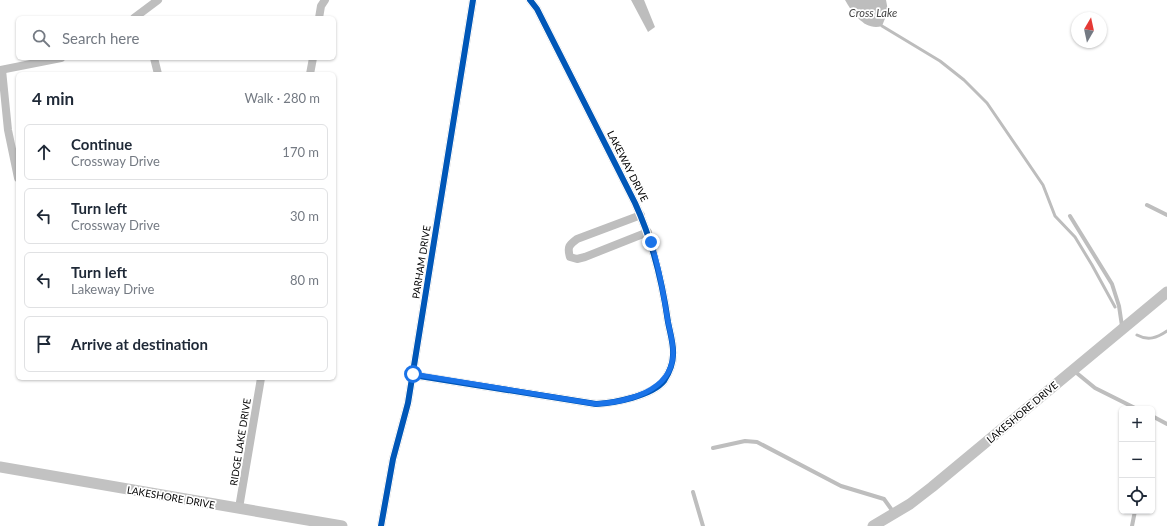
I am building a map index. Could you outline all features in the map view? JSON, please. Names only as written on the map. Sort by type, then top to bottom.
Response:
[{"type":"main road","name":"LAKESHORE DRIVE","points":[[873,526],[895,513],[932,487],[1167,292]]},
{"type":"main road","name":"LAKESHORE DRIVE","points":[[0,467],[342,526]]},
{"type":"street","points":[[137,16],[158,0]]},
{"type":"street","name":"PARHAM DRIVE","points":[[381,526],[393,459],[408,403],[473,0]]},
{"type":"street","name":"LAKEWAY DRIVE","points":[[413,374],[586,403],[606,403],[644,393],[658,386],[668,374],[674,354],[662,282],[648,232],[537,9],[530,0]]},
{"type":"street","points":[[320,16],[323,3]]},
{"type":"street","points":[[16,168],[8,130],[1,70],[51,60]]},
{"type":"street","points":[[154,60],[158,72]]},
{"type":"street","points":[[310,72],[313,60]]},
{"type":"street","points":[[640,215],[577,239],[569,245],[567,250],[570,257],[577,259],[585,257],[648,232]]},
{"type":"street","name":"RIDGE LAKE DRIVE","points":[[239,508],[261,380]]},
{"type":"lane","points":[[1147,204],[1167,215]]},
{"type":"lane","points":[[1070,216],[1112,284],[1119,306],[1123,329]]},
{"type":"lane","points":[[1073,370],[1095,388],[1131,406]]},
{"type":"lane","points":[[1155,418],[1167,424]]},
{"type":"lane","points":[[714,448],[750,440],[757,442],[841,486],[884,499],[895,513]]},
{"type":"lane","points":[[693,492],[703,526]]},
{"type":"lane","points":[[1132,526],[1134,514]]},
{"type":"water","points":[[631,0],[644,0],[655,27],[648,32]]},
{"type":"water","name":"Cross Lake","points":[[845,0],[886,0],[888,11],[882,26],[876,27],[865,24],[856,16]]},
{"type":"waterway","points":[[882,26],[940,61],[964,80],[987,103],[1043,185],[1055,216],[1075,237],[1115,307]]},
{"type":"waterway","points":[[1137,335],[1145,338],[1152,338],[1167,331]]},
{"type":"cycle path","points":[[381,526],[393,459],[408,403],[473,0]]},
{"type":"cycle path","points":[[413,375],[596,404],[632,398],[651,391],[664,381],[671,366],[673,359],[672,339],[656,261],[647,232],[635,203],[537,9],[530,0]]},
{"type":"route","points":[[413,374],[596,404],[615,402],[653,389],[663,382],[668,374],[674,354],[662,282],[651,242]]}]
